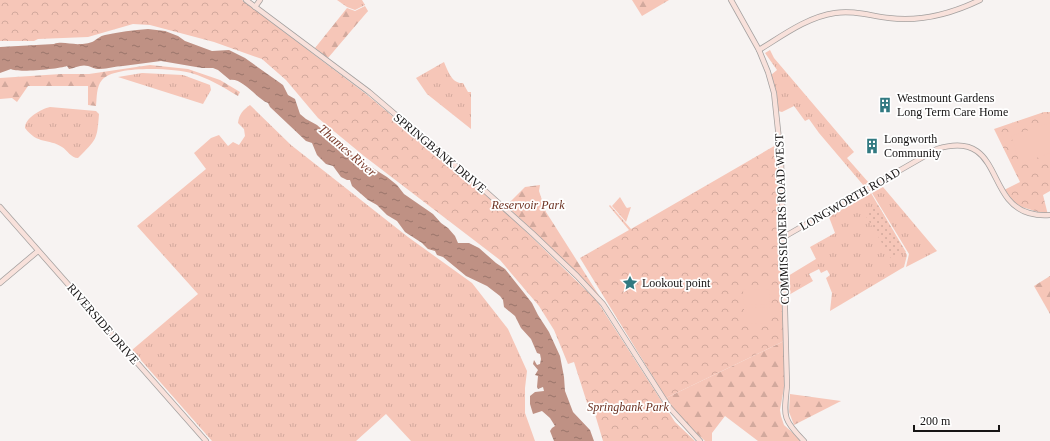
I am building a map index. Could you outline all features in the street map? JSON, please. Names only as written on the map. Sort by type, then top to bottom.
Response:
[{"type":"main road","name":"SPRINGBANK DRIVE","points":[[246,0],[372,95],[533,234],[577,276],[603,304],[669,407],[700,441]]},
{"type":"main road","points":[[255,7],[260,0]]},
{"type":"main road","name":"COMMISSIONERS ROAD WEST","points":[[731,0],[759,50],[768,72],[774,93],[780,158],[787,386],[784,406],[785,414],[792,430],[804,441]]},
{"type":"main road","points":[[759,50],[800,25],[818,17],[835,13],[852,13],[891,19],[925,18],[965,7],[980,0]]},
{"type":"main road","name":"LONGWORTH ROAD","points":[[782,238],[937,149],[960,145],[973,149],[984,158],[992,168],[1008,199],[1019,208],[1037,215],[1050,215]]},
{"type":"main road","name":"RIVERSIDE DRIVE","points":[[0,207],[206,441]]},
{"type":"main road","points":[[0,283],[38,250]]},
{"type":"green space","name":"Springbank Park","points":[[0,0],[242,0],[366,94],[504,210],[597,301],[675,422],[695,441],[603,441],[594,411],[589,409],[574,362],[568,364],[554,330],[539,306],[500,260],[364,156],[318,118],[286,80],[262,59],[214,42],[150,25],[133,24],[88,37],[38,39],[34,41],[0,41]]},
{"type":"green space","points":[[337,0],[362,0],[365,5],[355,10],[347,7]]},
{"type":"green space","points":[[632,0],[669,0],[642,16]]},
{"type":"green space","points":[[365,6],[368,11],[328,58],[315,48],[347,8],[355,11]]},
{"type":"green space","points":[[770,50],[774,58],[854,152],[847,158],[869,183],[864,186],[809,119],[805,121],[794,106],[782,112],[778,111],[771,75],[777,70],[765,53]]},
{"type":"green space","points":[[444,62],[453,79],[459,83],[463,83],[468,92],[471,92],[471,129],[427,94],[416,78]]},
{"type":"green space","points":[[150,65],[188,69],[220,80],[240,92],[238,96],[209,80],[183,71],[145,69],[119,72],[109,75],[102,80],[98,89],[96,106],[88,105],[88,86],[28,86],[17,102],[12,98],[0,99],[0,78],[61,74],[89,74]]},
{"type":"green space","points":[[142,73],[183,75],[210,85],[211,90],[203,104],[118,77]]},
{"type":"green space","points":[[250,105],[291,145],[408,237],[472,283],[508,329],[527,371],[525,413],[535,441],[411,441],[386,414],[356,441],[212,441],[132,350],[198,294],[137,226],[206,169],[194,153],[211,138],[219,135],[228,146],[233,142],[239,145],[245,136],[244,129],[238,123],[239,117]]},
{"type":"green space","points":[[50,107],[96,111],[99,114],[98,129],[95,139],[78,158],[73,157],[64,148],[57,144],[34,137],[25,128],[31,117]]},
{"type":"green space","points":[[1044,112],[1050,112],[1050,191],[1043,195],[1048,215],[1015,205],[1004,190],[1020,182],[994,129]]},
{"type":"green space","points":[[1050,123],[1050,153],[1020,164],[1011,136]]},
{"type":"green space","points":[[776,145],[784,341],[666,398],[580,258],[629,230],[609,206],[610,205],[631,229]]},
{"type":"green space","name":"Reservoir Park","points":[[540,185],[539,191],[546,212],[600,297],[540,237],[506,206],[525,187]]},
{"type":"green space","points":[[883,187],[937,251],[906,267],[909,254],[872,193]]},
{"type":"green space","points":[[871,193],[907,255],[904,267],[830,311],[832,293],[826,278],[830,275],[827,270],[821,273],[819,269],[809,274],[813,281],[787,296],[788,276],[816,259],[810,247],[835,233],[829,217]]},
{"type":"green space","points":[[620,197],[627,208],[631,207],[626,222],[612,206]]},
{"type":"green space","points":[[878,205],[906,252],[892,260],[864,213]]},
{"type":"green space","points":[[1050,276],[1050,314],[1034,286]]},
{"type":"green space","points":[[769,289],[770,304],[744,305],[743,290]]},
{"type":"green space","points":[[770,307],[770,323],[744,324],[744,308]]},
{"type":"green space","points":[[784,341],[785,382],[780,410],[781,416],[784,425],[802,441],[758,441],[725,416],[712,433],[712,441],[705,441],[679,416],[666,398]]},
{"type":"green space","points":[[790,394],[841,401],[794,425],[789,412]]},
{"type":"water","points":[[148,29],[165,31],[178,36],[185,41],[212,51],[229,50],[245,58],[283,85],[288,95],[295,99],[300,114],[317,125],[347,152],[387,177],[397,185],[404,194],[433,214],[455,236],[458,243],[469,243],[479,248],[505,269],[532,303],[549,332],[560,356],[565,391],[573,412],[590,430],[594,441],[554,441],[550,431],[555,426],[550,418],[542,411],[533,414],[530,404],[530,396],[535,392],[544,391],[543,387],[538,389],[537,387],[538,376],[535,375],[538,370],[533,364],[534,360],[537,365],[540,364],[540,354],[537,353],[531,339],[521,328],[515,316],[504,307],[503,300],[500,296],[487,286],[466,276],[443,257],[437,255],[435,251],[428,249],[422,243],[405,232],[397,221],[387,215],[377,205],[368,200],[352,186],[350,180],[341,177],[333,166],[326,164],[317,155],[312,143],[306,141],[270,107],[268,103],[245,85],[235,80],[230,80],[218,70],[213,68],[202,68],[161,61],[103,69],[96,69],[83,65],[69,69],[67,66],[21,71],[11,69],[0,73],[0,47],[60,43],[84,44],[93,42],[105,35]]},
{"type":"place","name":"Westmount Gardens Long Term Care Home","points":[[885,105]]},
{"type":"place","name":"Longworth Community","points":[[872,146]]},
{"type":"place","name":"Lookout point","points":[[630,283]]},
{"type":"water label","name":"Thames River","points":[[348,150]]}]
